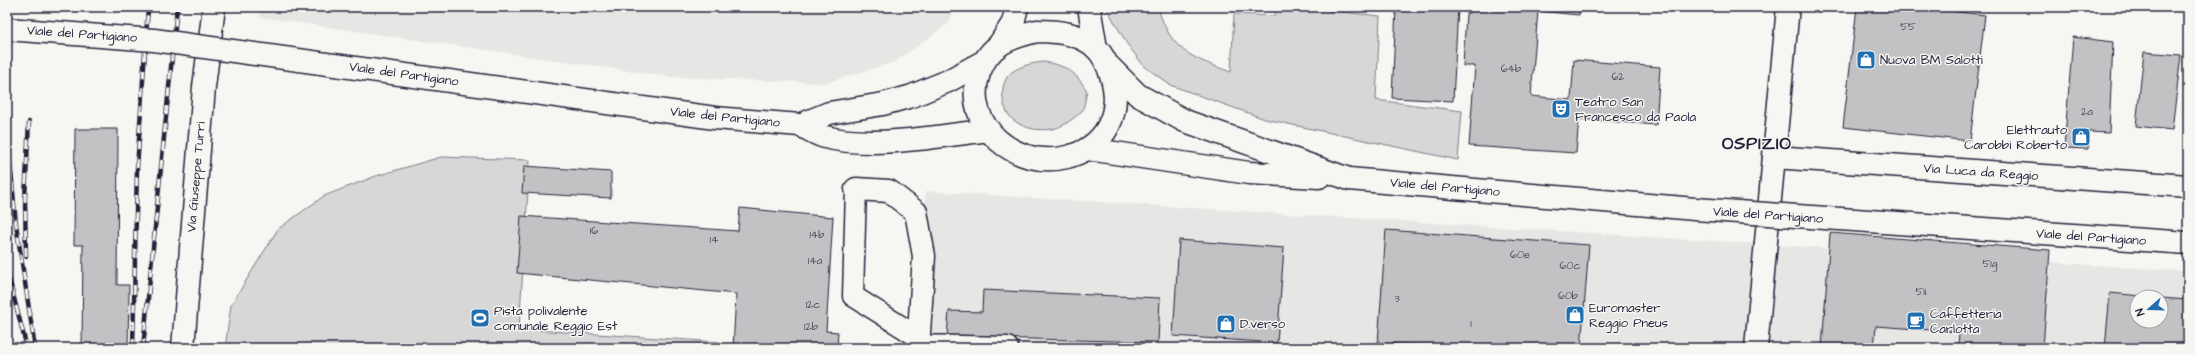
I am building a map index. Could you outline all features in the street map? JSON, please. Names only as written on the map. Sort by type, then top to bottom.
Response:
[{"type":"main road","name":"Via Giuseppe Turri","points":[[183,348],[204,87],[214,7]]},
{"type":"main road","name":"Viale del Partigiano","points":[[800,125],[829,113],[883,104],[912,96],[948,81],[983,62],[999,45],[1013,23],[1017,7]]},
{"type":"main road","name":"Viale del Partigiano","points":[[983,62],[977,79],[976,96],[979,113],[989,130],[1003,146],[1023,156],[1045,160],[1066,157],[1088,149],[1102,136],[1111,120],[1116,101],[1102,57],[1089,7]]},
{"type":"main road","points":[[1756,348],[1788,7]]},
{"type":"main road","name":"Viale del Partigiano","points":[[7,29],[154,40],[715,118],[800,125],[824,137],[849,141],[902,140],[989,130]]},
{"type":"main road","name":"Viale del Partigiano","points":[[999,45],[1018,35],[1037,31],[1059,31],[1078,37],[1102,57],[1138,95],[1185,121],[1349,179]]},
{"type":"main road","name":"Viale del Partigiano","points":[[1088,149],[1249,174],[1349,179],[1695,209],[2188,243]]},
{"type":"main road","name":"Via Luca da Reggio","points":[[1774,157],[2188,186]]},
{"type":"main road","points":[[856,189],[889,191],[916,212],[924,256],[918,344],[1007,348]]},
{"type":"lane","points":[[856,189],[853,296],[918,344]]},
{"type":"shaded area","points":[[261,7],[956,7],[948,24],[895,62],[825,83],[671,77],[259,17]]},
{"type":"shaded area","points":[[1106,7],[1158,7],[1169,34],[1184,51],[1205,62],[1231,72],[1234,14],[1275,16],[1275,7],[1294,7],[1380,16],[1376,100],[1462,111],[1458,160],[1265,119],[1170,85],[1144,66],[1127,44]]},
{"type":"shaded area","points":[[1044,62],[1059,65],[1070,70],[1087,91],[1083,110],[1072,119],[1056,128],[1038,130],[1024,126],[1011,118],[1004,105],[1003,90],[1007,77],[1012,72],[1028,65]]},
{"type":"shaded area","points":[[441,157],[530,160],[519,329],[720,342],[720,348],[225,348],[231,305],[278,229],[324,196],[376,176]]},
{"type":"shaded area","points":[[926,191],[2188,271],[2188,348],[914,348]]},
{"type":"building","points":[[1396,7],[1458,7],[1453,101],[1392,98]]},
{"type":"building","points":[[1480,7],[1580,7],[1579,15],[1538,11],[1531,96],[1571,100],[1574,60],[1660,67],[1656,125],[1579,119],[1576,153],[1469,146],[1475,66],[1463,66],[1466,14]]},
{"type":"building","points":[[1857,7],[1915,7],[1985,15],[1970,141],[1843,127]]},
{"type":"building","points":[[2073,37],[2113,42],[2109,133],[2089,132],[2088,149],[2064,148]]},
{"type":"building","points":[[2144,52],[2181,55],[2172,130],[2136,126]]},
{"type":"building","points":[[75,129],[118,129],[117,285],[129,285],[128,348],[82,348],[83,245],[74,245]]},
{"type":"building","points":[[524,166],[611,172],[611,198],[522,193]]},
{"type":"building","points":[[740,208],[833,217],[826,331],[838,332],[837,348],[733,348],[736,294],[517,273],[521,216],[738,231]]},
{"type":"building","points":[[1386,230],[1589,245],[1581,348],[1469,348],[1378,343]]},
{"type":"building","points":[[1830,233],[2050,250],[2043,348],[1958,348],[1959,332],[1876,326],[1874,348],[1822,348]]},
{"type":"building","points":[[1179,240],[1284,248],[1277,343],[1173,336]]},
{"type":"building","points":[[983,290],[1160,298],[1158,342],[947,337],[949,311],[982,312]]},
{"type":"building","points":[[2110,293],[2129,295],[2129,329],[2169,329],[2169,299],[2188,300],[2188,348],[2105,348]]},
{"type":"railway","points":[[133,348],[137,168],[148,7]]},
{"type":"railway","points":[[143,348],[177,7]]},
{"type":"railway","points":[[26,256],[25,198],[29,122]]},
{"type":"railway","points":[[7,129],[16,224],[35,348]]},
{"type":"railway","points":[[7,271],[27,348]]},
{"type":"place","name":"Nuova BM Salotti","points":[[1866,60]]},
{"type":"place","name":"Teatro San Francesco da Paola","points":[[1561,109]]},
{"type":"place","name":"Elettrauto Carobbi Roberto","points":[[2081,137]]},
{"type":"place","name":"Euromaster Reggio Pneus","points":[[1575,315]]},
{"type":"place","name":"Pista polivalente comunale Reggio Est","points":[[480,318]]},
{"type":"place","name":"Caffetteria Carlotta","points":[[1916,321]]},
{"type":"place","name":"D.verso","points":[[1226,324]]},
{"type":"district","name":"OSPIZIO","points":[[1757,144]]}]
